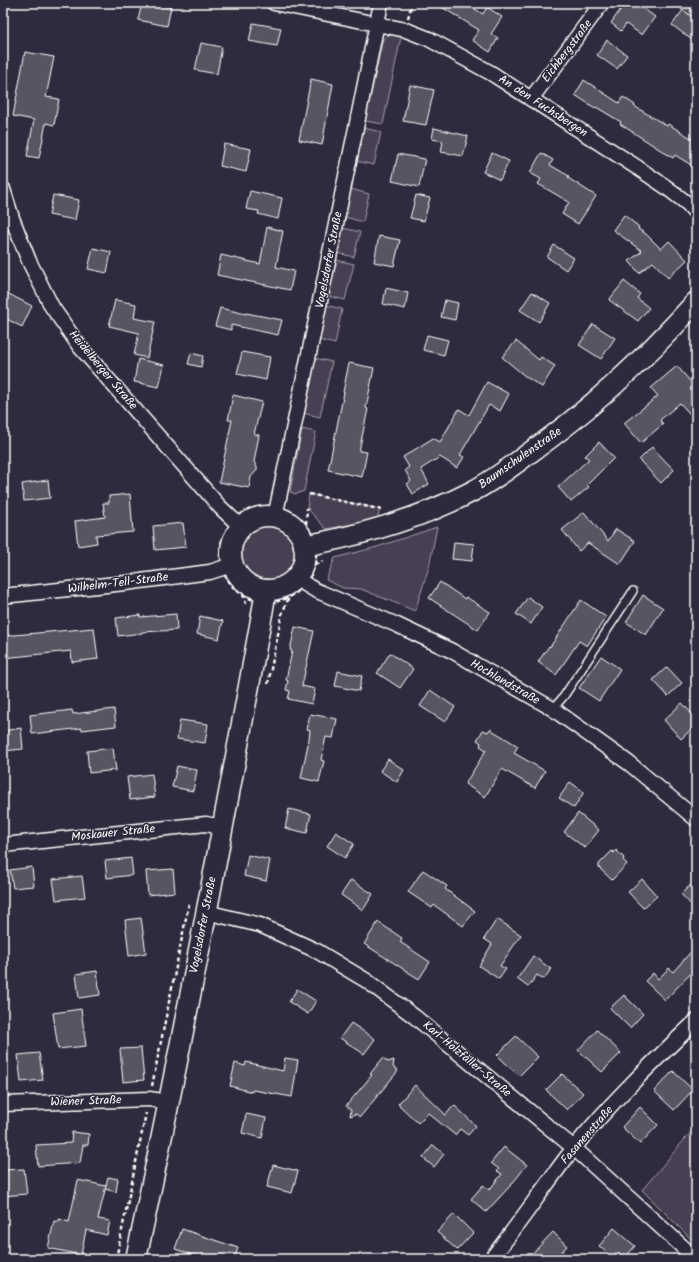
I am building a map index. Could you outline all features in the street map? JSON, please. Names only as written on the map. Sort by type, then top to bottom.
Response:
[{"type":"street","name":"An den Fuchsbergen","points":[[274,3],[378,23],[406,30],[429,39],[491,73],[531,99],[666,187],[688,204],[696,213]]},
{"type":"street","name":"Vogelsdorfer Straße","points":[[277,512],[381,3]]},
{"type":"street","name":"Eichbergstraße","points":[[531,99],[602,3]]},
{"type":"street","name":"Heidelberger Straße","points":[[3,189],[12,218],[29,261],[52,307],[80,347],[220,507],[237,524]]},
{"type":"street","name":"Baumschulenstraße","points":[[309,545],[401,522],[434,509],[474,490],[553,436],[589,408],[660,341],[696,302]]},
{"type":"street","points":[[277,512],[294,527],[309,545],[296,587],[286,585],[265,596],[255,588],[245,583],[228,567],[231,545],[237,524],[248,522],[277,512]]},
{"type":"street","name":"Wilhelm-Tell-Straße","points":[[3,596],[125,583],[210,572],[228,567]]},
{"type":"street","name":"Hochlandstraße","points":[[296,587],[397,625],[452,651],[553,709],[630,764],[696,819]]},
{"type":"street","name":"Vogelsdorfer Straße","points":[[136,1259],[169,1102],[206,912],[265,596]]},
{"type":"street","name":"Moskauer Straße","points":[[3,845],[200,824],[222,827]]},
{"type":"street","name":"Karl-Holzfäller-Straße","points":[[206,912],[260,925],[317,951],[367,981],[415,1017],[574,1148],[696,1259]]},
{"type":"street","name":"Fasanenstraße","points":[[491,1259],[574,1148],[620,1097],[696,1022]]},
{"type":"street","name":"Wiener Straße","points":[[3,1104],[149,1098],[169,1102]]},
{"type":"lane","points":[[553,709],[564,696],[633,591]]},
{"type":"path","points":[[309,494],[385,510]]},
{"type":"path","points":[[268,506],[277,512],[287,510],[298,516],[306,524],[311,532],[309,545],[316,558],[315,565],[309,578],[272,601],[265,596],[253,599],[243,594],[231,583],[228,567],[221,557],[221,546],[224,535],[237,524],[244,513],[251,509],[268,506]]},
{"type":"path","points":[[306,524],[307,508]]},
{"type":"path","points":[[284,609],[296,587]]},
{"type":"path","points":[[116,1259],[190,898]]},
{"type":"shaded area","points":[[390,34],[401,37],[383,124],[365,121],[383,39]]},
{"type":"shaded area","points":[[364,128],[381,132],[374,165],[356,161]]},
{"type":"shaded area","points":[[351,189],[369,194],[363,222],[345,217]]},
{"type":"shaded area","points":[[343,228],[360,232],[354,257],[337,253]]},
{"type":"shaded area","points":[[336,260],[354,264],[345,300],[328,296]]},
{"type":"shaded area","points":[[326,305],[342,309],[335,344],[319,340]]},
{"type":"shaded area","points":[[315,358],[332,362],[320,417],[303,413]]},
{"type":"shaded area","points":[[302,429],[316,432],[304,491],[296,494],[290,492]]},
{"type":"shaded area","points":[[309,494],[380,509],[378,516],[380,519],[326,529],[307,508]]},
{"type":"shaded area","points":[[268,525],[279,527],[288,533],[294,542],[296,553],[294,564],[288,573],[279,579],[268,581],[257,579],[248,573],[242,564],[240,553],[242,542],[248,533],[257,527]]},
{"type":"shaded area","points":[[437,527],[429,567],[415,611],[361,589],[343,588],[326,580],[335,558],[377,547]]},
{"type":"shaded area","points":[[696,1126],[696,1244],[642,1190]]},
{"type":"building","points":[[142,3],[153,3],[171,7],[167,26],[138,20]]},
{"type":"building","points":[[435,3],[465,3],[483,14],[487,7],[502,17],[491,34],[498,38],[490,52],[472,40],[479,30]]},
{"type":"building","points":[[625,3],[636,3],[655,17],[642,35],[626,24],[621,31],[611,23]]},
{"type":"building","points":[[673,3],[696,3],[696,9],[691,16]]},
{"type":"building","points":[[683,10],[696,20],[696,43],[672,25]]},
{"type":"building","points":[[253,23],[281,28],[277,46],[249,41]]},
{"type":"building","points":[[607,40],[627,55],[617,69],[597,55]]},
{"type":"building","points":[[201,43],[222,47],[217,74],[195,70]]},
{"type":"building","points":[[25,52],[54,57],[46,97],[59,99],[54,125],[46,123],[39,158],[27,156],[34,120],[13,116]]},
{"type":"building","points":[[311,79],[333,84],[322,145],[299,140]]},
{"type":"building","points":[[584,80],[619,103],[623,97],[635,105],[634,106],[667,126],[668,124],[696,141],[696,168],[675,155],[673,158],[620,124],[621,122],[575,95]]},
{"type":"building","points":[[410,85],[434,90],[426,125],[403,121]]},
{"type":"building","points":[[434,128],[468,136],[463,156],[441,152],[443,141],[432,139]]},
{"type":"building","points":[[224,144],[251,149],[246,172],[220,166]]},
{"type":"building","points":[[492,153],[509,161],[500,180],[483,172]]},
{"type":"building","points":[[541,153],[553,160],[550,165],[569,176],[568,178],[596,196],[578,224],[562,214],[569,202],[538,184],[541,179],[530,173]]},
{"type":"building","points":[[398,154],[425,159],[419,187],[392,181]]},
{"type":"building","points":[[250,191],[282,198],[278,219],[258,214],[259,211],[246,209]]},
{"type":"building","points":[[53,195],[79,200],[75,220],[49,215]]},
{"type":"building","points":[[416,195],[430,198],[424,221],[410,218]]},
{"type":"building","points":[[624,215],[639,227],[638,229],[646,234],[661,249],[669,241],[687,260],[668,278],[653,262],[639,273],[629,261],[642,251],[613,230]]},
{"type":"building","points":[[267,227],[283,231],[276,267],[294,271],[290,290],[217,275],[221,255],[260,264]]},
{"type":"building","points":[[379,236],[400,240],[394,266],[374,262]]},
{"type":"building","points":[[554,245],[574,258],[566,270],[547,257]]},
{"type":"building","points":[[93,248],[111,252],[107,273],[88,269]]},
{"type":"building","points":[[624,281],[640,294],[637,298],[649,308],[638,321],[609,300]]},
{"type":"building","points":[[386,288],[408,293],[405,309],[383,304]]},
{"type":"building","points":[[3,291],[32,306],[22,327],[3,317]]},
{"type":"building","points":[[532,292],[550,303],[539,322],[520,310]]},
{"type":"building","points":[[115,300],[136,304],[134,318],[155,322],[147,358],[134,355],[139,333],[109,326]]},
{"type":"building","points":[[445,300],[458,303],[455,320],[441,317]]},
{"type":"building","points":[[220,308],[282,320],[278,335],[231,325],[231,330],[215,326]]},
{"type":"building","points":[[593,324],[615,338],[601,359],[579,345]]},
{"type":"building","points":[[427,335],[448,340],[444,355],[423,350]]},
{"type":"building","points":[[516,341],[539,360],[541,357],[555,366],[542,387],[526,377],[502,357]]},
{"type":"building","points":[[242,352],[270,357],[266,380],[237,374]]},
{"type":"building","points":[[191,353],[203,356],[201,367],[188,364]]},
{"type":"building","points":[[138,359],[164,365],[159,387],[134,382]]},
{"type":"building","points":[[349,363],[374,368],[366,408],[368,409],[359,451],[367,452],[362,477],[328,470]]},
{"type":"building","points":[[677,366],[696,388],[696,421],[680,403],[660,420],[663,424],[641,443],[624,423],[658,396],[651,388]]},
{"type":"building","points":[[487,382],[509,394],[500,411],[489,405],[460,455],[464,457],[457,468],[440,457],[421,469],[429,484],[413,494],[407,484],[411,481],[405,470],[409,467],[403,457],[433,438],[440,442],[459,409],[469,415]]},
{"type":"building","points":[[233,395],[262,402],[254,434],[259,435],[254,462],[257,470],[251,477],[249,488],[219,482],[232,420],[228,420]]},
{"type":"building","points":[[599,442],[614,458],[587,485],[589,487],[571,502],[558,487],[589,459],[585,456]]},
{"type":"building","points":[[652,447],[674,470],[661,483],[639,460]]},
{"type":"building","points":[[48,480],[50,498],[24,501],[22,484]]},
{"type":"building","points":[[130,494],[133,532],[96,535],[97,543],[78,546],[75,521],[105,517],[103,503],[109,503],[109,496]]},
{"type":"building","points":[[584,512],[608,541],[616,529],[635,541],[620,564],[588,543],[579,551],[562,530]]},
{"type":"building","points":[[183,523],[186,547],[155,550],[153,526]]},
{"type":"building","points":[[454,542],[474,544],[472,561],[452,559]]},
{"type":"building","points":[[440,582],[465,599],[466,597],[490,612],[478,630],[429,598]]},
{"type":"building","points":[[643,595],[663,608],[646,635],[626,622]]},
{"type":"building","points":[[528,597],[542,607],[531,624],[516,614]]},
{"type":"building","points":[[581,600],[606,617],[587,646],[579,641],[556,675],[538,662],[549,646],[550,647]]},
{"type":"building","points":[[176,614],[177,630],[142,632],[118,636],[116,618],[140,615],[140,617]]},
{"type":"building","points":[[200,616],[223,621],[219,639],[197,634]]},
{"type":"building","points":[[295,627],[314,631],[302,686],[315,689],[312,704],[288,699],[290,691],[286,690],[288,681],[286,680],[292,651],[290,650]]},
{"type":"building","points":[[94,628],[98,659],[72,662],[71,651],[3,658],[3,636]]},
{"type":"building","points":[[390,653],[413,669],[400,688],[377,673]]},
{"type":"building","points":[[601,656],[620,669],[599,701],[579,688]]},
{"type":"building","points":[[667,667],[682,683],[668,696],[653,680]]},
{"type":"building","points":[[338,671],[362,676],[359,691],[335,686]]},
{"type":"building","points":[[430,690],[455,707],[445,722],[420,706]]},
{"type":"building","points":[[682,703],[696,718],[696,725],[681,739],[664,720]]},
{"type":"building","points":[[114,709],[116,726],[82,730],[82,728],[32,734],[30,715],[72,710],[73,714]]},
{"type":"building","points":[[310,714],[337,719],[333,738],[326,737],[321,760],[324,761],[319,782],[301,778],[309,739],[310,730],[307,729]]},
{"type":"building","points":[[180,720],[208,724],[205,743],[177,739]]},
{"type":"building","points":[[21,728],[23,749],[3,751],[3,731]]},
{"type":"building","points":[[490,729],[518,746],[514,753],[545,771],[535,788],[502,769],[485,797],[465,784],[486,750],[480,746],[481,743],[477,740],[483,730],[488,732]]},
{"type":"building","points":[[113,748],[116,770],[89,773],[87,751]]},
{"type":"building","points":[[388,759],[404,770],[397,782],[380,771]]},
{"type":"building","points":[[177,766],[197,770],[193,791],[172,787]]},
{"type":"building","points":[[152,774],[155,797],[130,800],[127,777]]},
{"type":"building","points":[[570,782],[584,792],[574,808],[559,798]]},
{"type":"building","points":[[289,809],[311,814],[307,833],[285,828]]},
{"type":"building","points":[[578,813],[599,830],[585,848],[564,832]]},
{"type":"building","points":[[336,832],[354,844],[345,858],[327,846]]},
{"type":"building","points":[[616,850],[624,858],[623,860],[627,864],[612,880],[599,868],[599,864],[612,851],[614,853]]},
{"type":"building","points":[[248,855],[270,860],[266,881],[244,876]]},
{"type":"building","points":[[131,858],[133,875],[107,878],[105,861]]},
{"type":"building","points":[[32,867],[34,886],[13,888],[10,870]]},
{"type":"building","points":[[173,869],[175,892],[148,895],[146,871]]},
{"type":"building","points":[[423,870],[447,886],[445,889],[475,911],[463,926],[434,905],[432,908],[408,892]]},
{"type":"building","points":[[82,876],[85,897],[56,900],[53,879]]},
{"type":"building","points":[[642,879],[657,896],[643,908],[628,892]]},
{"type":"building","points":[[351,880],[373,894],[363,910],[341,895]]},
{"type":"building","points":[[696,880],[696,910],[681,894]]},
{"type":"building","points":[[141,918],[146,953],[129,956],[125,920]]},
{"type":"building","points":[[497,919],[521,935],[500,966],[506,969],[499,979],[479,966],[492,944],[484,939]]},
{"type":"building","points":[[378,922],[402,938],[400,942],[430,962],[419,979],[364,944]]},
{"type":"building","points":[[696,946],[696,968],[665,1000],[645,981],[653,973],[658,979],[669,968],[673,972]]},
{"type":"building","points":[[533,956],[551,969],[544,979],[537,975],[528,987],[517,979]]},
{"type":"building","points":[[97,971],[100,995],[79,998],[76,974]]},
{"type":"building","points":[[297,989],[316,1001],[308,1014],[289,1002]]},
{"type":"building","points":[[624,995],[643,1014],[630,1028],[610,1008]]},
{"type":"building","points":[[81,1009],[86,1046],[58,1049],[53,1013]]},
{"type":"building","points":[[351,1023],[375,1039],[364,1054],[340,1038]]},
{"type":"building","points":[[597,1030],[621,1053],[602,1072],[578,1050]]},
{"type":"building","points":[[516,1036],[538,1057],[519,1076],[497,1055]]},
{"type":"building","points":[[141,1048],[144,1080],[123,1082],[120,1049]]},
{"type":"building","points":[[39,1053],[43,1080],[21,1082],[18,1055]]},
{"type":"building","points":[[285,1058],[298,1060],[292,1097],[253,1090],[252,1092],[230,1086],[235,1063],[245,1066],[246,1062],[283,1071]]},
{"type":"building","points":[[383,1058],[388,1062],[394,1060],[393,1067],[398,1071],[360,1117],[356,1114],[350,1116],[351,1110],[346,1106],[372,1075],[370,1074]]},
{"type":"building","points":[[673,1071],[693,1090],[674,1110],[654,1091]]},
{"type":"building","points":[[562,1074],[583,1093],[567,1110],[546,1090]]},
{"type":"building","points":[[415,1085],[446,1115],[454,1105],[476,1126],[468,1135],[460,1129],[455,1135],[428,1113],[418,1123],[398,1104]]},
{"type":"building","points":[[640,1107],[658,1125],[640,1144],[622,1127]]},
{"type":"building","points":[[246,1114],[266,1118],[262,1138],[242,1133]]},
{"type":"building","points":[[72,1132],[89,1134],[88,1145],[83,1145],[80,1163],[38,1166],[36,1145],[71,1143]]},
{"type":"building","points":[[433,1145],[444,1154],[434,1167],[423,1158]]},
{"type":"building","points":[[504,1147],[527,1165],[486,1212],[471,1199],[483,1185],[489,1190],[502,1174],[497,1171],[499,1169],[491,1163]]},
{"type":"building","points":[[273,1165],[298,1171],[292,1193],[267,1187]]},
{"type":"building","points":[[24,1169],[27,1194],[3,1196],[3,1170]]},
{"type":"building","points":[[108,1177],[118,1179],[116,1192],[105,1189]]},
{"type":"building","points":[[78,1180],[106,1186],[98,1219],[110,1221],[107,1235],[86,1230],[81,1255],[48,1248],[54,1221],[59,1222],[59,1219],[69,1222]]},
{"type":"building","points":[[454,1214],[473,1233],[457,1250],[437,1232]]},
{"type":"building","points":[[614,1228],[635,1246],[624,1259],[614,1259],[599,1246]]},
{"type":"building","points":[[182,1229],[238,1248],[234,1259],[205,1259],[175,1249]]},
{"type":"building","points":[[553,1232],[567,1246],[555,1259],[527,1259]]}]
